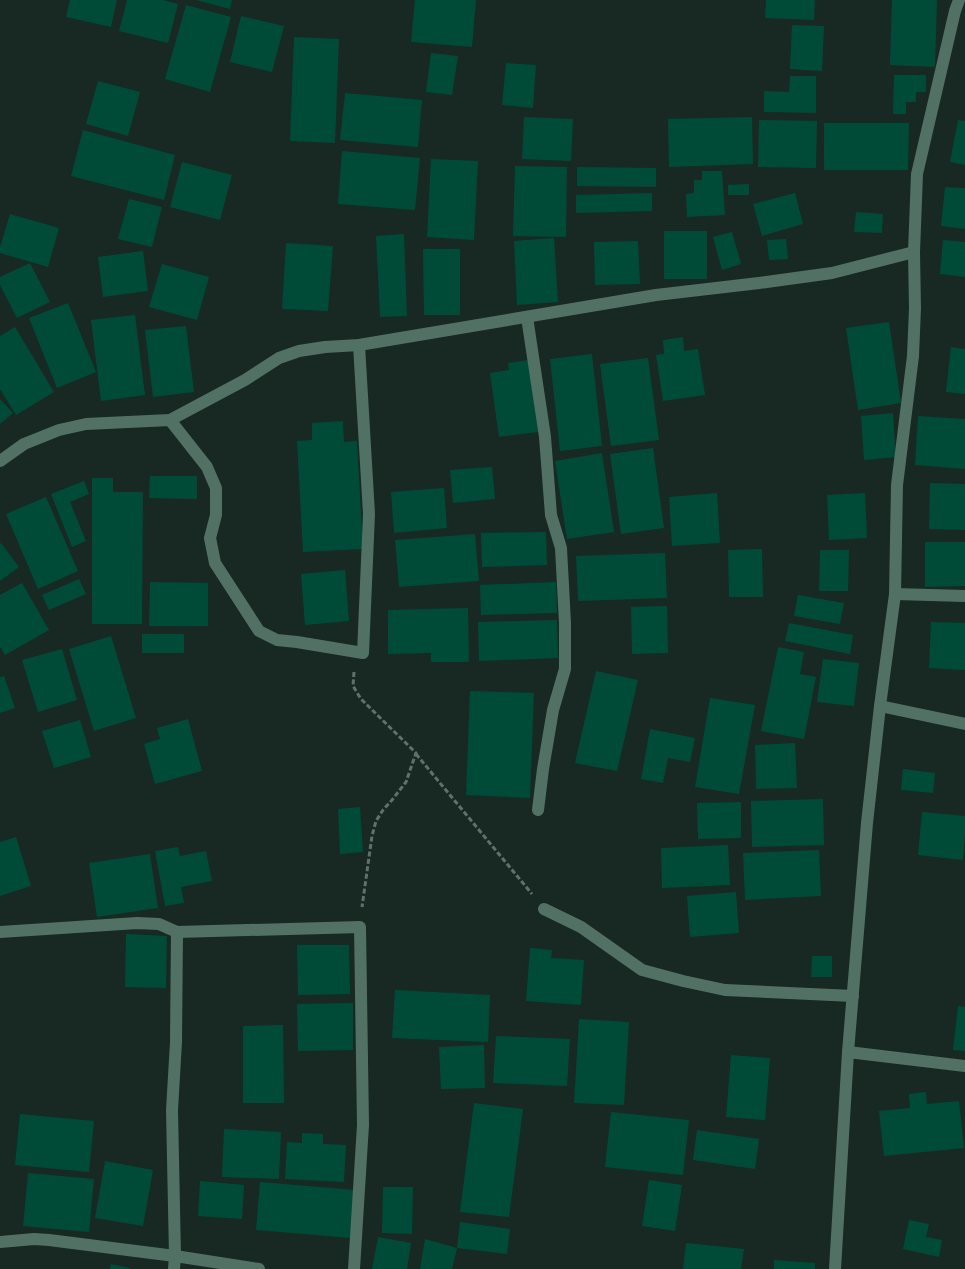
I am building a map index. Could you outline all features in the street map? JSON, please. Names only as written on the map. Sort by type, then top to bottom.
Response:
[{"type":"street","points":[[835,1269],[848,1052],[867,823],[895,594],[897,485],[913,356],[917,174],[958,0]]},
{"type":"street","points":[[0,461],[24,444],[59,430],[86,424],[170,420],[245,380],[279,358],[299,351],[325,347],[359,346],[656,295],[832,273],[914,252]]},
{"type":"street","points":[[527,317],[545,437],[551,515],[561,548],[565,622],[565,669],[553,710],[538,810]]},
{"type":"street","points":[[170,420],[207,466],[216,488],[216,515],[210,538],[215,563],[259,630],[277,640],[363,653],[369,514],[359,346]]},
{"type":"street","points":[[895,594],[965,596]]},
{"type":"street","points":[[880,706],[965,724]]},
{"type":"street","points":[[544,909],[581,928],[642,970],[725,990],[853,996]]},
{"type":"street","points":[[0,932],[137,923],[159,924],[176,932],[360,927],[363,1125],[354,1269]]},
{"type":"street","points":[[175,1263],[172,1110],[176,1042],[176,932]]},
{"type":"street","points":[[848,1052],[965,1066]]},
{"type":"street","points":[[0,1242],[34,1239],[175,1263],[258,1269]]},
{"type":"path","points":[[363,653],[353,673],[353,686],[361,698],[416,754],[544,909]]},
{"type":"path","points":[[360,927],[372,836],[376,821],[406,782],[416,754]]},
{"type":"building","points":[[70,0],[117,0],[111,27],[66,17]]},
{"type":"building","points":[[127,0],[163,0],[178,4],[168,43],[119,31]]},
{"type":"building","points":[[196,0],[232,0],[230,9]]},
{"type":"building","points":[[415,0],[476,0],[472,47],[411,42]]},
{"type":"building","points":[[766,0],[815,0],[814,20],[765,18]]},
{"type":"building","points":[[892,0],[937,0],[935,67],[890,65]]},
{"type":"building","points":[[186,5],[231,17],[210,92],[165,79]]},
{"type":"building","points":[[241,16],[284,26],[272,72],[230,62]]},
{"type":"building","points":[[792,25],[824,26],[822,71],[790,69]]},
{"type":"building","points":[[294,37],[339,39],[335,143],[290,141]]},
{"type":"building","points":[[431,53],[458,56],[452,95],[426,92]]},
{"type":"building","points":[[506,63],[536,65],[533,108],[502,105]]},
{"type":"building","points":[[894,75],[926,75],[926,92],[916,92],[916,102],[906,102],[906,114],[893,114]]},
{"type":"building","points":[[790,76],[816,76],[816,113],[764,112],[764,91],[789,92]]},
{"type":"building","points":[[98,81],[140,92],[128,136],[86,124]]},
{"type":"building","points":[[345,93],[422,100],[418,147],[340,140]]},
{"type":"building","points":[[524,117],[573,119],[571,161],[522,159]]},
{"type":"building","points":[[752,117],[753,164],[669,167],[668,119]]},
{"type":"building","points":[[759,120],[817,121],[816,168],[758,167]]},
{"type":"building","points":[[958,120],[965,121],[965,165],[950,162]]},
{"type":"building","points":[[824,123],[909,123],[908,170],[824,170]]},
{"type":"building","points":[[83,130],[175,155],[164,200],[71,176]]},
{"type":"building","points":[[342,151],[420,158],[415,210],[338,204]]},
{"type":"building","points":[[431,159],[478,161],[474,240],[427,237]]},
{"type":"building","points":[[182,162],[232,175],[220,220],[170,207]]},
{"type":"building","points":[[515,166],[567,167],[566,237],[513,236]]},
{"type":"building","points":[[577,167],[656,168],[656,187],[577,186]]},
{"type":"building","points":[[702,171],[722,171],[725,215],[687,217],[686,194],[694,193],[694,180],[702,180]]},
{"type":"building","points":[[749,184],[749,195],[728,195],[728,185]]},
{"type":"building","points":[[945,187],[965,188],[965,229],[941,226]]},
{"type":"building","points":[[652,193],[652,211],[576,213],[576,195]]},
{"type":"building","points":[[795,193],[803,224],[762,236],[753,204]]},
{"type":"building","points":[[129,199],[162,207],[152,247],[118,239]]},
{"type":"building","points":[[856,212],[883,214],[882,233],[854,232]]},
{"type":"building","points":[[10,214],[59,228],[48,267],[0,253]]},
{"type":"building","points":[[664,231],[707,231],[707,279],[664,279]]},
{"type":"building","points":[[732,232],[741,264],[722,270],[713,237]]},
{"type":"building","points":[[404,234],[407,316],[380,317],[376,236]]},
{"type":"building","points":[[554,238],[558,302],[517,305],[514,241]]},
{"type":"building","points":[[786,239],[788,259],[769,260],[767,240]]},
{"type":"building","points":[[943,240],[965,242],[965,277],[940,274]]},
{"type":"building","points":[[638,241],[640,284],[595,285],[594,242]]},
{"type":"building","points":[[286,243],[333,246],[328,311],[282,309]]},
{"type":"building","points":[[423,249],[460,249],[460,315],[424,315]]},
{"type":"building","points":[[143,251],[148,291],[103,297],[98,257]]},
{"type":"building","points":[[30,263],[50,302],[17,318],[0,285],[0,277]]},
{"type":"building","points":[[162,264],[209,277],[197,320],[149,307]]},
{"type":"building","points":[[68,303],[96,372],[57,388],[29,318]]},
{"type":"building","points":[[135,315],[145,395],[101,401],[91,320]]},
{"type":"building","points":[[889,322],[901,403],[858,410],[846,328]]},
{"type":"building","points":[[186,326],[194,392],[153,397],[145,330]]},
{"type":"building","points":[[15,327],[54,392],[16,415],[0,389],[0,336]]},
{"type":"building","points":[[683,337],[684,351],[698,349],[705,395],[663,401],[656,355],[664,354],[663,340]]},
{"type":"building","points":[[951,347],[965,349],[965,394],[946,392]]},
{"type":"building","points":[[592,354],[602,446],[560,451],[550,359]]},
{"type":"building","points":[[648,358],[659,440],[611,446],[600,364]]},
{"type":"building","points":[[528,360],[538,432],[499,437],[490,373],[509,370],[508,363]]},
{"type":"building","points":[[0,399],[13,413],[0,424]]},
{"type":"building","points":[[893,413],[896,457],[864,460],[861,416]]},
{"type":"building","points":[[918,416],[965,419],[965,469],[915,465]]},
{"type":"building","points":[[343,421],[344,442],[357,441],[363,549],[303,552],[297,441],[312,440],[312,423]]},
{"type":"building","points":[[653,448],[664,528],[621,534],[610,454]]},
{"type":"building","points":[[602,453],[614,532],[567,539],[555,461]]},
{"type":"building","points":[[492,467],[495,499],[453,503],[450,470]]},
{"type":"building","points":[[150,476],[197,476],[197,499],[149,498]]},
{"type":"building","points":[[92,478],[113,478],[113,492],[143,492],[142,624],[92,624]]},
{"type":"building","points":[[84,481],[89,494],[70,502],[86,541],[72,547],[51,494]]},
{"type":"building","points":[[930,483],[965,484],[965,530],[929,529]]},
{"type":"building","points":[[444,488],[447,528],[394,533],[391,492]]},
{"type":"building","points":[[717,493],[720,543],[672,546],[669,497]]},
{"type":"building","points":[[865,493],[867,538],[829,540],[827,495]]},
{"type":"building","points":[[46,497],[78,571],[38,589],[6,514]]},
{"type":"building","points":[[546,532],[547,565],[482,567],[481,533]]},
{"type":"building","points":[[475,534],[479,581],[399,587],[395,540]]},
{"type":"building","points":[[925,542],[965,542],[965,586],[925,587]]},
{"type":"building","points":[[0,544],[19,567],[0,581]]},
{"type":"building","points":[[762,549],[763,597],[729,597],[728,550]]},
{"type":"building","points":[[820,550],[849,550],[848,591],[819,591]]},
{"type":"building","points":[[665,553],[667,598],[578,601],[576,556]]},
{"type":"building","points":[[345,570],[349,621],[305,625],[301,574]]},
{"type":"building","points":[[79,579],[86,594],[49,610],[42,595]]},
{"type":"building","points":[[150,582],[208,583],[208,626],[149,626]]},
{"type":"building","points":[[556,582],[557,613],[481,615],[480,585]]},
{"type":"building","points":[[22,583],[49,630],[5,655],[0,647],[0,595]]},
{"type":"building","points":[[798,595],[844,603],[840,624],[794,616]]},
{"type":"building","points":[[667,606],[668,653],[632,654],[631,607]]},
{"type":"building","points":[[468,608],[469,662],[431,662],[431,653],[388,654],[388,610]]},
{"type":"building","points":[[557,620],[558,658],[479,661],[478,622]]},
{"type":"building","points":[[931,622],[965,623],[965,670],[929,668]]},
{"type":"building","points":[[789,623],[853,635],[850,654],[785,641]]},
{"type":"building","points":[[142,634],[184,634],[184,653],[142,653]]},
{"type":"building","points":[[111,636],[136,718],[94,731],[69,649]]},
{"type":"building","points":[[778,647],[804,652],[800,674],[816,677],[804,739],[761,731]]},
{"type":"building","points":[[62,649],[77,700],[38,712],[22,660]]},
{"type":"building","points":[[823,659],[859,663],[854,706],[817,702]]},
{"type":"building","points":[[596,671],[638,680],[617,771],[575,763]]},
{"type":"building","points":[[4,676],[15,708],[0,713],[0,677]]},
{"type":"building","points":[[470,691],[534,693],[530,798],[466,795]]},
{"type":"building","points":[[710,698],[755,705],[739,794],[695,787]]},
{"type":"building","points":[[188,719],[202,771],[155,784],[144,744],[160,739],[157,728]]},
{"type":"building","points":[[80,720],[91,757],[54,768],[42,731]]},
{"type":"building","points":[[650,729],[695,738],[690,762],[668,758],[663,783],[641,779]]},
{"type":"building","points":[[795,743],[797,788],[756,789],[755,745]]},
{"type":"building","points":[[903,769],[935,773],[933,793],[901,790]]},
{"type":"building","points":[[823,799],[824,845],[752,847],[751,801]]},
{"type":"building","points":[[741,802],[741,838],[698,839],[697,803]]},
{"type":"building","points":[[360,807],[363,852],[340,854],[338,809]]},
{"type":"building","points":[[922,812],[965,816],[963,860],[918,855]]},
{"type":"building","points":[[16,837],[31,886],[0,896],[0,842]]},
{"type":"building","points":[[728,845],[730,885],[662,888],[661,848]]},
{"type":"building","points":[[178,847],[180,856],[206,851],[212,881],[181,887],[184,903],[165,906],[155,851]]},
{"type":"building","points":[[819,850],[821,896],[745,900],[743,853]]},
{"type":"building","points":[[150,854],[158,908],[97,917],[89,863]]},
{"type":"building","points":[[736,892],[739,933],[690,937],[687,896]]},
{"type":"building","points":[[126,934],[167,936],[166,988],[125,987]]},
{"type":"building","points":[[297,945],[349,945],[350,994],[298,995]]},
{"type":"building","points":[[530,948],[552,950],[551,958],[584,960],[581,1005],[526,1001]]},
{"type":"building","points":[[812,956],[832,956],[832,977],[811,977]]},
{"type":"building","points":[[395,990],[490,995],[488,1042],[392,1038]]},
{"type":"building","points":[[353,1003],[353,1050],[298,1051],[297,1004]]},
{"type":"building","points":[[958,1006],[965,1007],[965,1051],[953,1050]]},
{"type":"building","points":[[579,1019],[629,1022],[624,1105],[574,1103]]},
{"type":"building","points":[[283,1025],[284,1103],[243,1103],[243,1026]]},
{"type":"building","points":[[496,1036],[570,1039],[567,1086],[493,1083]]},
{"type":"building","points":[[484,1045],[485,1088],[441,1089],[439,1047]]},
{"type":"building","points":[[731,1055],[770,1058],[765,1120],[726,1117]]},
{"type":"building","points":[[926,1092],[927,1104],[959,1101],[964,1148],[884,1156],[879,1111],[910,1108],[909,1094]]},
{"type":"building","points":[[474,1103],[523,1109],[509,1217],[460,1212]]},
{"type":"building","points":[[611,1112],[689,1120],[683,1175],[605,1167]]},
{"type":"building","points":[[20,1114],[94,1121],[89,1172],[15,1165]]},
{"type":"building","points":[[224,1129],[281,1132],[279,1179],[222,1177]]},
{"type":"building","points":[[697,1130],[759,1139],[755,1169],[693,1160]]},
{"type":"building","points":[[302,1133],[323,1134],[323,1144],[346,1145],[344,1182],[285,1179],[287,1142],[302,1143]]},
{"type":"building","points":[[105,1161],[153,1170],[143,1226],[95,1218]]},
{"type":"building","points":[[28,1173],[94,1179],[89,1232],[23,1226]]},
{"type":"building","points":[[649,1180],[682,1185],[675,1231],[642,1226]]},
{"type":"building","points":[[200,1181],[244,1185],[242,1219],[198,1216]]},
{"type":"building","points":[[260,1182],[355,1190],[351,1238],[256,1230]]},
{"type":"building","points":[[383,1187],[413,1187],[412,1234],[382,1233]]},
{"type":"building","points":[[909,1220],[929,1224],[926,1237],[942,1240],[939,1257],[903,1249]]},
{"type":"building","points":[[460,1222],[510,1229],[507,1254],[457,1248]]},
{"type":"building","points":[[378,1237],[411,1243],[407,1269],[372,1269]]},
{"type":"building","points":[[425,1239],[457,1248],[452,1269],[420,1269]]},
{"type":"building","points":[[686,1243],[744,1249],[741,1269],[683,1269]]},
{"type":"building","points":[[774,1260],[815,1263],[815,1269],[774,1269]]},
{"type":"building","points":[[111,1264],[130,1268],[130,1269],[110,1269]]}]
